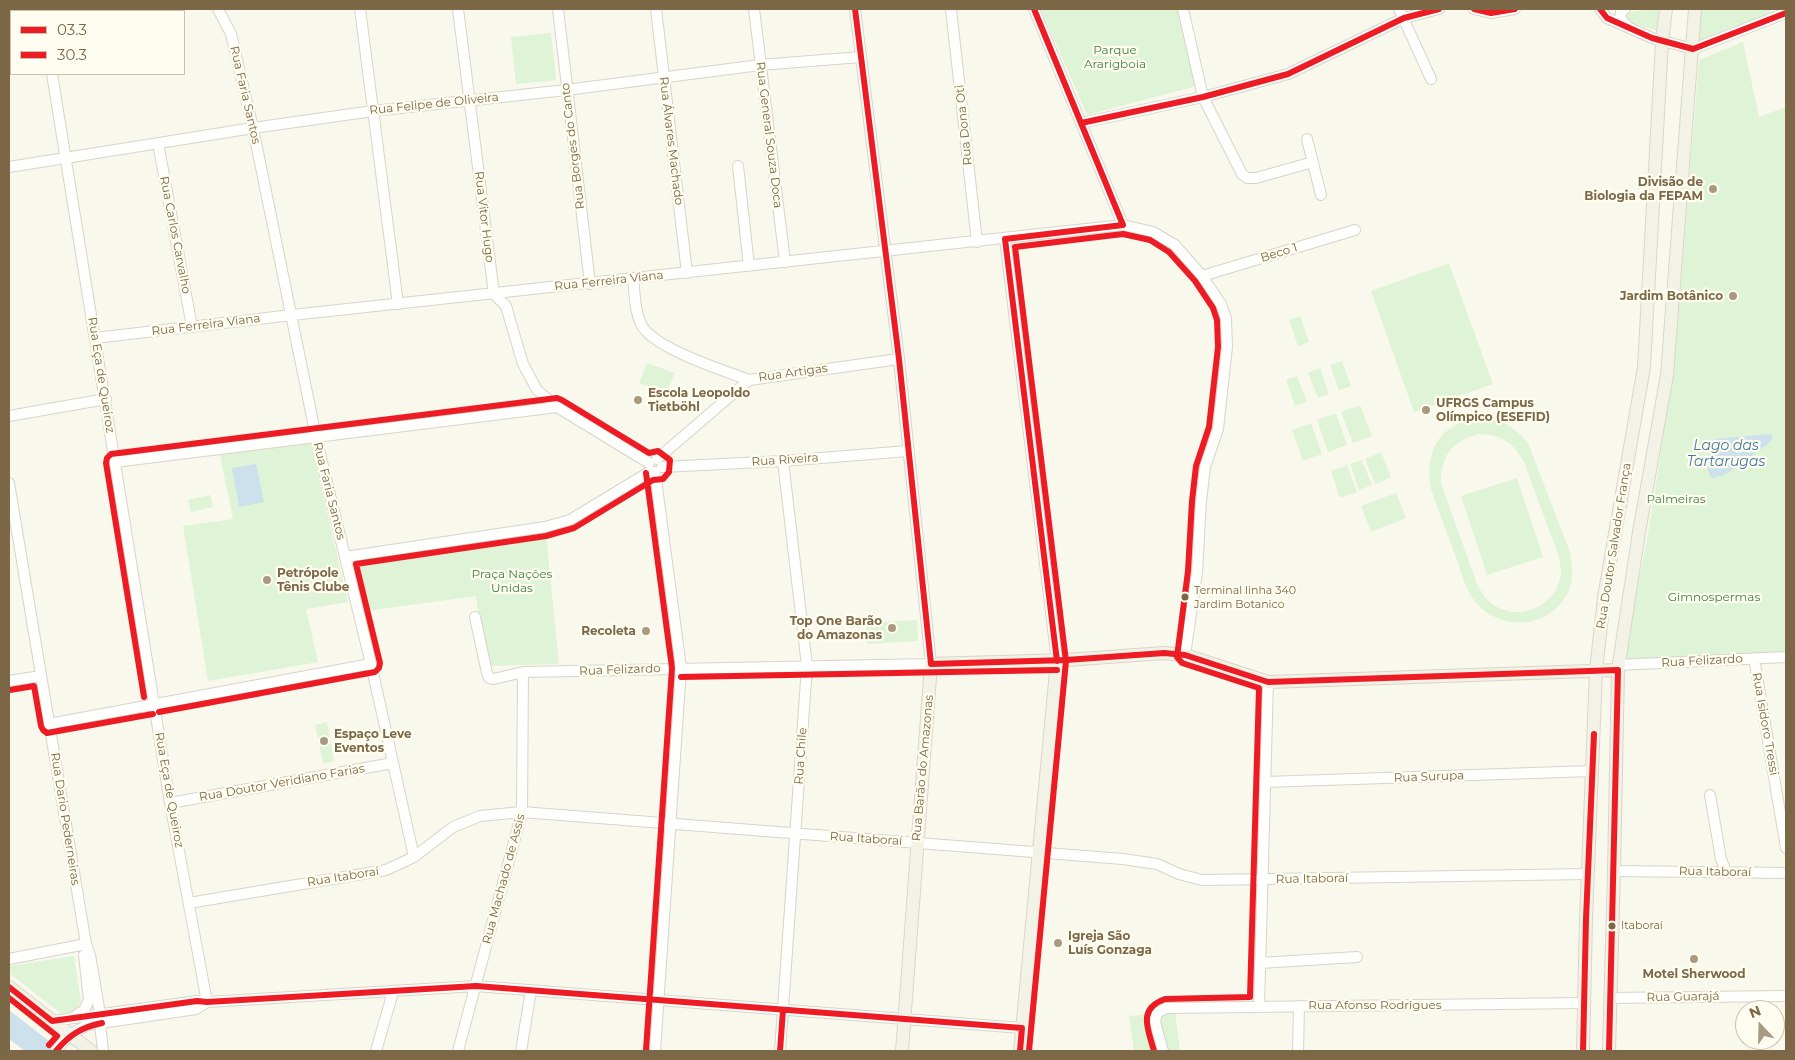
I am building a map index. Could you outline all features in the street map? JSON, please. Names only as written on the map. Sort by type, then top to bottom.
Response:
[{"type":"main road","name":"Rua Doutor Salvador França","points":[[1583,1051],[1596,671],[1604,597],[1644,367],[1662,42],[1666,9]]},
{"type":"main road","name":"Rua Doutor Salvador França","points":[[1608,1051],[1618,668],[1667,375],[1695,9]]},
{"type":"main road","name":"Rua Felizardo","points":[[931,664],[1057,660],[1148,654],[1185,655],[1268,682],[1596,671],[1618,668]]},
{"type":"main road","points":[[1020,1051],[1057,660]]},
{"type":"main road","name":"Rua Barão do Amazonas","points":[[902,1051],[931,664]]},
{"type":"main road","points":[[9,987],[91,1051]]},
{"type":"street","name":"Rua Faria Santos","points":[[218,9],[231,34],[253,128],[316,437],[371,664],[414,858]]},
{"type":"street","points":[[360,9],[398,304]]},
{"type":"street","name":"Rua Vitor Hugo","points":[[458,9],[494,294],[506,306],[524,364],[538,390],[557,407]]},
{"type":"street","name":"Rua Borges do Canto","points":[[558,9],[590,284]]},
{"type":"street","name":"Rua Álvares Machado","points":[[656,9],[687,273]]},
{"type":"street","name":"Rua General Souza Doca","points":[[754,9],[784,262]]},
{"type":"street","name":"Rua Barão do Amazonas","points":[[855,9],[899,359],[931,664]]},
{"type":"street","name":"Rua Dona Oti","points":[[951,9],[977,242]]},
{"type":"street","points":[[1034,9],[1123,225]]},
{"type":"street","points":[[1182,9],[1203,97],[1239,169],[1247,178],[1256,178],[1313,162]]},
{"type":"street","points":[[1082,124],[1203,97],[1288,74],[1402,14],[1439,9]]},
{"type":"street","points":[[1474,9],[1491,13],[1515,9]]},
{"type":"street","points":[[1600,9],[1608,18],[1662,42],[1692,48],[1782,13],[1786,26]]},
{"type":"street","points":[[1625,9],[1621,12],[1620,18],[1627,26]]},
{"type":"street","points":[[1402,14],[1431,80]]},
{"type":"street","name":"Rua Felipe de Oliveira","points":[[9,168],[253,128],[372,111],[566,90],[760,65],[861,57]]},
{"type":"street","name":"Rua Eça de Queiroz","points":[[52,75],[170,803],[207,1002]]},
{"type":"street","points":[[1308,139],[1321,195]]},
{"type":"street","name":"Rua Carlos Carvalho","points":[[158,143],[192,327]]},
{"type":"street","points":[[738,166],[749,266]]},
{"type":"street","name":"Rua Ferreira Viana","points":[[95,338],[1123,225],[1153,232],[1175,245],[1202,276],[1221,304],[1226,318],[1227,347],[1218,429],[1205,467],[1197,572],[1185,655]]},
{"type":"street","name":"Beco 1","points":[[1202,276],[1355,230]]},
{"type":"street","points":[[1005,239],[1057,660]]},
{"type":"street","points":[[633,278],[637,313],[641,326],[652,336],[683,354],[749,380]]},
{"type":"street","name":"Rua Artigas","points":[[345,557],[545,527],[570,520],[655,467],[749,380],[899,359]]},
{"type":"street","points":[[9,416],[106,399]]},
{"type":"street","points":[[115,462],[557,407],[655,467],[681,668],[655,1051]]},
{"type":"street","name":"Rua Riveira","points":[[655,467],[783,461],[908,451]]},
{"type":"street","name":"Rua Chile","points":[[780,1051],[807,666],[783,461]]},
{"type":"street","name":"Rua Dario Pederneiras","points":[[9,483],[86,946],[90,955],[103,1051]]},
{"type":"street","name":"Rua Felizardo","points":[[475,617],[487,673],[489,678],[494,679],[523,672],[931,664]]},
{"type":"street","name":"Rua Felizardo","points":[[1618,668],[1786,657]]},
{"type":"street","name":"Rua Isidoro Tressi","points":[[1754,658],[1786,848]]},
{"type":"street","points":[[49,724],[371,664]]},
{"type":"street","name":"Rua Machado de Assis","points":[[458,1051],[522,812],[523,672]]},
{"type":"street","points":[[9,681],[41,676]]},
{"type":"street","points":[[1259,1006],[1268,682]]},
{"type":"street","name":"Rua Doutor Veridiano Farias","points":[[170,803],[393,763]]},
{"type":"street","name":"Rua Surupa","points":[[1265,782],[1592,771]]},
{"type":"street","points":[[1710,795],[1721,859],[1726,872]]},
{"type":"street","name":"Rua Itaboraí","points":[[189,903],[386,870],[414,858],[453,827],[480,816],[522,812],[1123,859],[1157,864],[1179,874],[1202,880],[1588,874]]},
{"type":"street","name":"Rua Itaboraí","points":[[1614,871],[1786,873]]},
{"type":"street","points":[[9,959],[86,946]]},
{"type":"street","name":"Rua Dario Pederneiras","points":[[73,1018],[84,1010],[89,1000],[84,956],[86,946]]},
{"type":"street","points":[[1260,963],[1357,958]]},
{"type":"street","points":[[52,1021],[73,1018],[100,1019],[196,1009],[207,1002],[476,986],[1022,1028]]},
{"type":"street","points":[[521,1051],[531,990]]},
{"type":"street","points":[[376,1051],[393,992]]},
{"type":"street","name":"Rua Guarajá","points":[[1610,998],[1786,996]]},
{"type":"street","name":"Rua Afonso Rodrigues","points":[[1163,1051],[1155,1022],[1157,1013],[1166,1008],[1584,1003]]},
{"type":"street","points":[[1298,1051],[1299,1006]]},
{"type":"street","points":[[58,1049],[69,1035],[100,1019]]},
{"type":"green space","name":"Parque Ararigboia","points":[[1041,9],[1181,9],[1200,85],[1087,115]]},
{"type":"green space","points":[[1660,9],[1658,31],[1625,21],[1625,13]]},
{"type":"green space","points":[[1701,9],[1771,9],[1769,14],[1763,18],[1699,41]]},
{"type":"green space","points":[[551,33],[556,80],[516,84],[511,37]]},
{"type":"green space","name":"Jardim Botânico","points":[[1743,42],[1759,117],[1786,107],[1786,653],[1623,660],[1648,534],[1674,368],[1699,60]]},
{"type":"green space","points":[[1449,263],[1493,384],[1414,412],[1371,291]]},
{"type":"green space","points":[[1300,316],[1309,342],[1298,346],[1289,320]]},
{"type":"green space","points":[[1342,361],[1351,386],[1339,390],[1330,365]]},
{"type":"green space","points":[[647,363],[675,373],[666,393],[639,383]]},
{"type":"green space","points":[[1320,368],[1329,394],[1318,398],[1308,373]]},
{"type":"green space","points":[[1297,376],[1307,402],[1295,406],[1286,380]]},
{"type":"green space","points":[[1360,405],[1372,436],[1353,443],[1341,412]]},
{"type":"green space","points":[[1336,413],[1347,445],[1328,452],[1317,420]]},
{"type":"green space","points":[[1485,417],[1499,421],[1514,429],[1528,443],[1570,552],[1572,567],[1571,585],[1562,602],[1552,612],[1528,622],[1501,620],[1489,614],[1474,601],[1465,584],[1431,489],[1430,460],[1439,439],[1457,424]],"holes":[[[1479,434],[1506,441],[1515,449],[1524,462],[1559,557],[1561,572],[1559,583],[1554,593],[1547,601],[1529,611],[1508,611],[1497,607],[1490,603],[1483,594],[1477,584],[1441,483],[1443,465],[1446,457],[1455,445]]]},
{"type":"green space","points":[[1311,423],[1322,454],[1303,461],[1292,430]]},
{"type":"green space","name":"Petrópole Tênis Clube","points":[[311,443],[348,602],[306,609],[318,662],[208,681],[183,526],[233,519],[220,455]]},
{"type":"green space","points":[[1381,452],[1391,477],[1375,484],[1365,459]]},
{"type":"green space","points":[[1362,460],[1372,485],[1359,490],[1350,464]]},
{"type":"green space","points":[[1347,465],[1357,492],[1340,498],[1331,471]]},
{"type":"green space","points":[[1517,478],[1543,557],[1487,575],[1461,496]]},
{"type":"green space","points":[[1396,493],[1406,518],[1371,532],[1361,506]]},
{"type":"green space","points":[[210,495],[213,507],[191,512],[188,500]]},
{"type":"green space","name":"Praça Nações Unidas","points":[[546,535],[559,664],[485,666],[476,596],[366,611],[354,559]]},
{"type":"green space","name":"Top One Barão do Amazonas","points":[[917,620],[918,641],[867,644],[866,623]]},
{"type":"green space","name":"Espaço Leve Eventos","points":[[327,722],[334,761],[323,764],[315,725]]},
{"type":"green space","points":[[74,956],[81,1002],[73,1012],[62,1014],[9,973],[9,966]]},
{"type":"green space","points":[[1175,1012],[1180,1051],[1134,1051],[1129,1016]]},
{"type":"water","name":"Lago das Tartarugas","points":[[1770,434],[1772,439],[1769,443],[1726,474],[1712,478],[1708,470],[1711,442],[1715,439]]},
{"type":"water","points":[[256,464],[264,502],[239,507],[232,468]]},
{"type":"water","points":[[9,1010],[62,1051],[25,1051],[9,1039]]},
{"type":"transit line","name":"03.3","points":[[855,9],[899,359],[931,664],[1066,660],[1164,653],[1185,655],[1268,682],[1618,670],[1609,1051]]},
{"type":"transit line","name":"03.3","points":[[1034,9],[1123,225],[1005,239],[1057,661]]},
{"type":"transit line","name":"03.3","points":[[1081,123],[1203,97],[1288,74],[1404,18],[1439,9]]},
{"type":"transit line","name":"03.3","points":[[1474,9],[1491,13],[1515,9]]},
{"type":"transit line","name":"03.3","points":[[1600,9],[1607,18],[1652,38],[1693,49],[1786,13]]},
{"type":"transit line","name":"30.3","points":[[1029,1051],[1066,661],[1015,247],[1123,234],[1150,240],[1169,252],[1195,281],[1213,308],[1217,320],[1218,347],[1209,427],[1196,466],[1188,571],[1177,657],[1182,663],[1259,688],[1250,997],[1165,999],[1156,1003],[1151,1008],[1147,1021],[1147,1028],[1154,1051]]},
{"type":"transit line","name":"30.3","points":[[144,697],[106,463],[107,458],[111,454],[557,398],[649,453],[658,451],[670,460],[669,472],[663,479],[653,480],[574,528],[546,536],[356,564],[380,663],[379,668],[375,672],[159,712]]},
{"type":"transit line","name":"30.3","points":[[646,473],[672,668],[646,1050]]},
{"type":"transit line","name":"30.3","points":[[681,677],[1057,670]]},
{"type":"transit line","name":"30.3","points":[[10,690],[34,686],[41,726],[47,733],[153,714]]},
{"type":"transit line","name":"03.3","points":[[1583,1051],[1586,919],[1594,734]]},
{"type":"transit line","name":"03.3","points":[[9,987],[52,1021],[197,1001],[207,1002],[476,986],[1022,1028],[1020,1051]]},
{"type":"transit line","name":"30.3","points":[[9,998],[57,1036],[49,1045]]},
{"type":"transit line","name":"03.3","points":[[780,1051],[783,1010]]},
{"type":"transit line","name":"03.3","points":[[56,1051],[76,1032],[102,1023]]},
{"type":"place","name":"Divisão de Biologia da FEPAM","points":[[1713,189]]},
{"type":"place","name":"Jardim Botânico","points":[[1733,296]]},
{"type":"place","name":"Escola Leopoldo Tietböhl","points":[[638,400]]},
{"type":"place","name":"UFRGS Campus Olímpico (ESEFID)","points":[[1426,410]]},
{"type":"place","name":"Petrópole Tênis Clube","points":[[267,580]]},
{"type":"place","name":"Terminal linha 340 Jardim Botanico","points":[[1185,597]]},
{"type":"place","name":"Top One Barão do Amazonas","points":[[892,628]]},
{"type":"place","name":"Recoleta","points":[[646,631]]},
{"type":"place","name":"Espaço Leve Eventos","points":[[324,741]]},
{"type":"place","name":"Itaboraí","points":[[1612,926]]},
{"type":"place","name":"Igreja São Luís Gonzaga","points":[[1058,943]]},
{"type":"place","name":"Motel Sherwood","points":[[1694,959]]},
{"type":"park label","name":"Palmeiras","points":[[1676,499]]},
{"type":"park label","name":"Gimnospermas","points":[[1714,597]]}]
